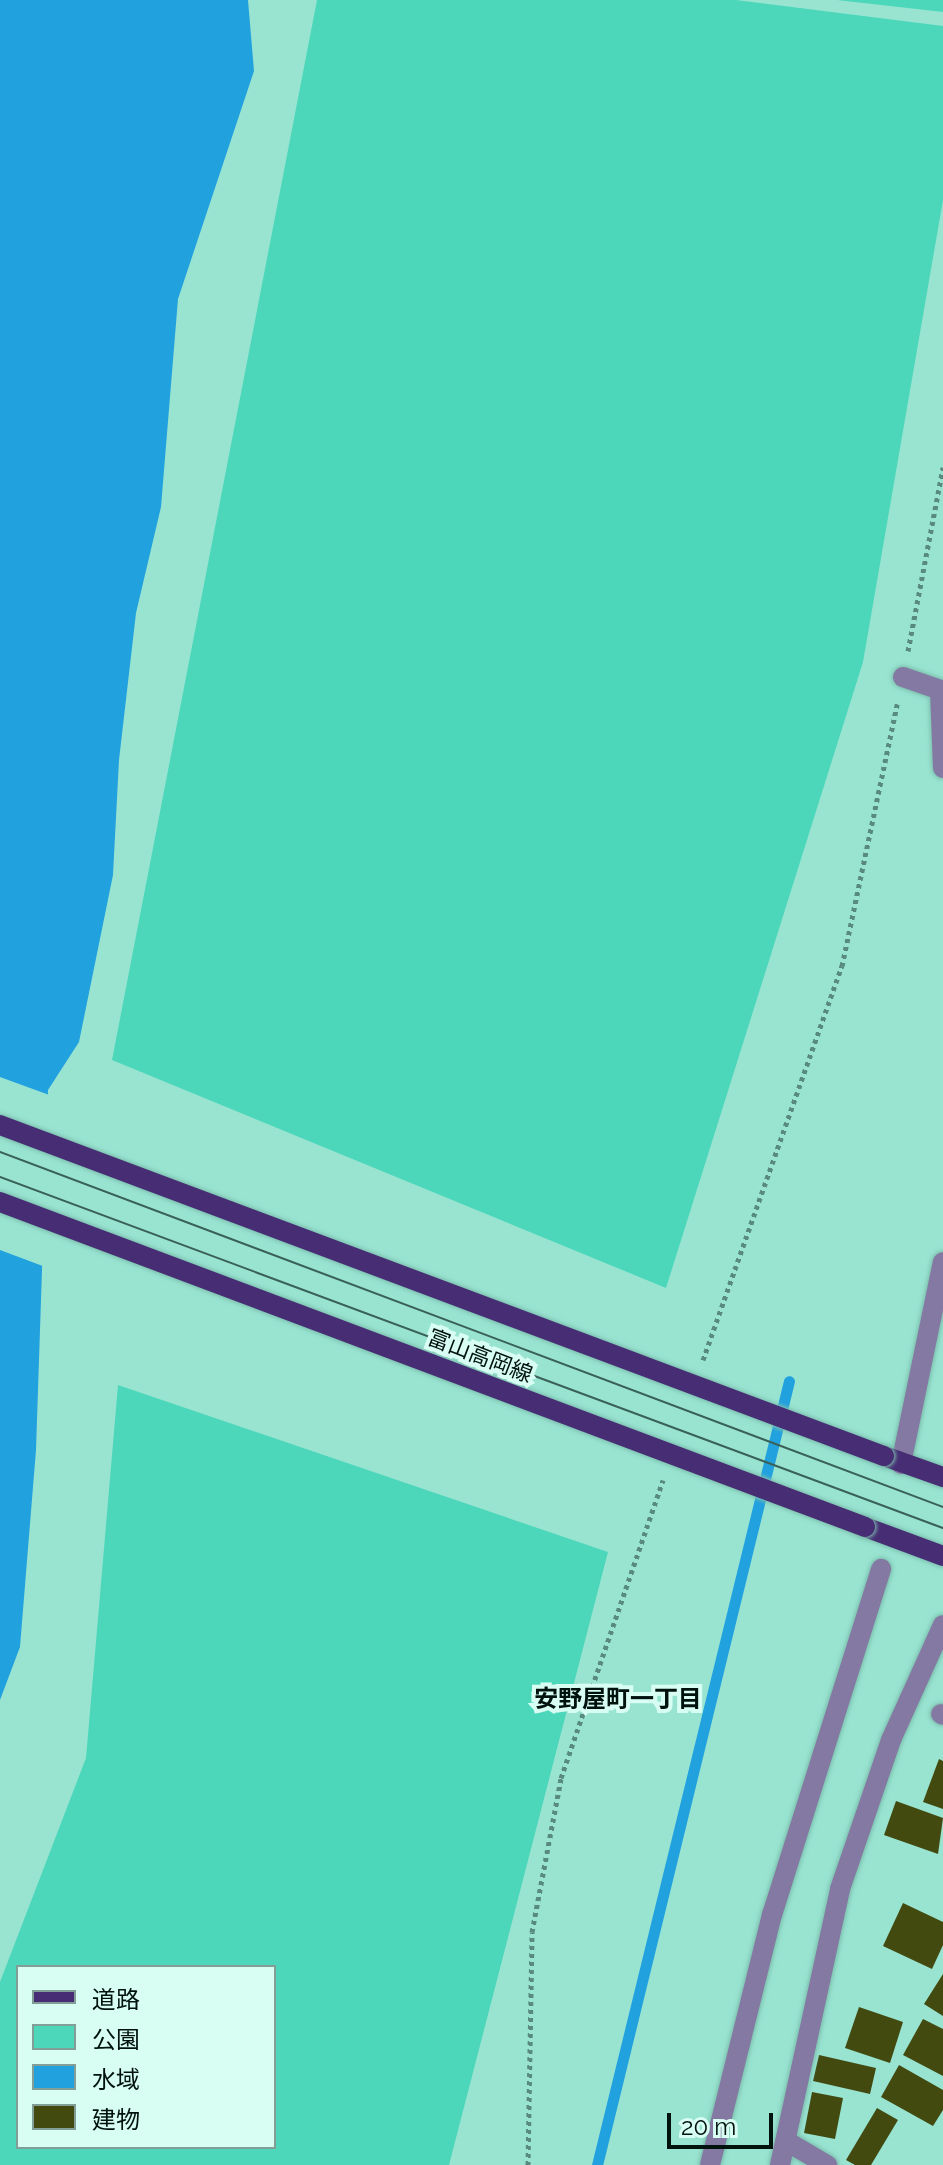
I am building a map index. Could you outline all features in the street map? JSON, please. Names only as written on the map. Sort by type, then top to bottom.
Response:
[{"type":"main road","points":[[0,1125],[943,1477]]},
{"type":"main road","name":"富山高岡線","points":[[0,1202],[943,1556]]},
{"type":"street","points":[[903,677],[940,690],[943,768]]},
{"type":"street","points":[[893,1460],[943,1262]]},
{"type":"street","points":[[710,2165],[772,1915],[881,1569]]},
{"type":"street","points":[[780,2165],[840,1889],[891,1740],[938,1655],[943,1625]]},
{"type":"street","points":[[786,2141],[827,2165]]},
{"type":"path","points":[[903,677],[943,471]]},
{"type":"green space","points":[[317,0],[736,0],[943,26],[943,200],[863,662],[666,1288],[112,1060]]},
{"type":"green space","points":[[837,0],[943,0],[943,12]]},
{"type":"green space","points":[[118,1385],[608,1552],[449,2165],[0,2165],[0,1982],[86,1758]]},
{"type":"water","points":[[0,0],[248,0],[254,71],[178,299],[161,507],[136,613],[119,760],[113,875],[79,1042],[48,1090],[36,1450],[20,1647],[0,1700]]},
{"type":"pier","points":[[0,1077],[52,1096],[48,1268],[0,1250]]},
{"type":"building","points":[[939,1759],[943,1761],[943,1809],[923,1802]]},
{"type":"building","points":[[896,1801],[943,1818],[938,1854],[884,1835]]},
{"type":"building","points":[[903,1903],[943,1922],[943,1945],[932,1969],[883,1946]]},
{"type":"building","points":[[943,1974],[943,2016],[924,2004]]},
{"type":"building","points":[[859,2007],[903,2022],[890,2063],[845,2048]]},
{"type":"building","points":[[923,2019],[943,2029],[943,2076],[903,2055]]},
{"type":"building","points":[[819,2055],[876,2068],[870,2094],[813,2081]]},
{"type":"building","points":[[899,2065],[943,2090],[943,2110],[933,2126],[881,2097]]},
{"type":"building","points":[[812,2092],[843,2098],[835,2139],[804,2133]]},
{"type":"building","points":[[877,2108],[898,2120],[871,2165],[855,2165],[846,2160]]},
{"type":"waterway","points":[[597,2165],[789,1381]]},
{"type":"tram line","points":[[0,1152],[943,1507]]},
{"type":"tram line","points":[[0,1177],[943,1528]]},
{"type":"district","name":"安野屋町一丁目","points":[[618,1699]]}]
